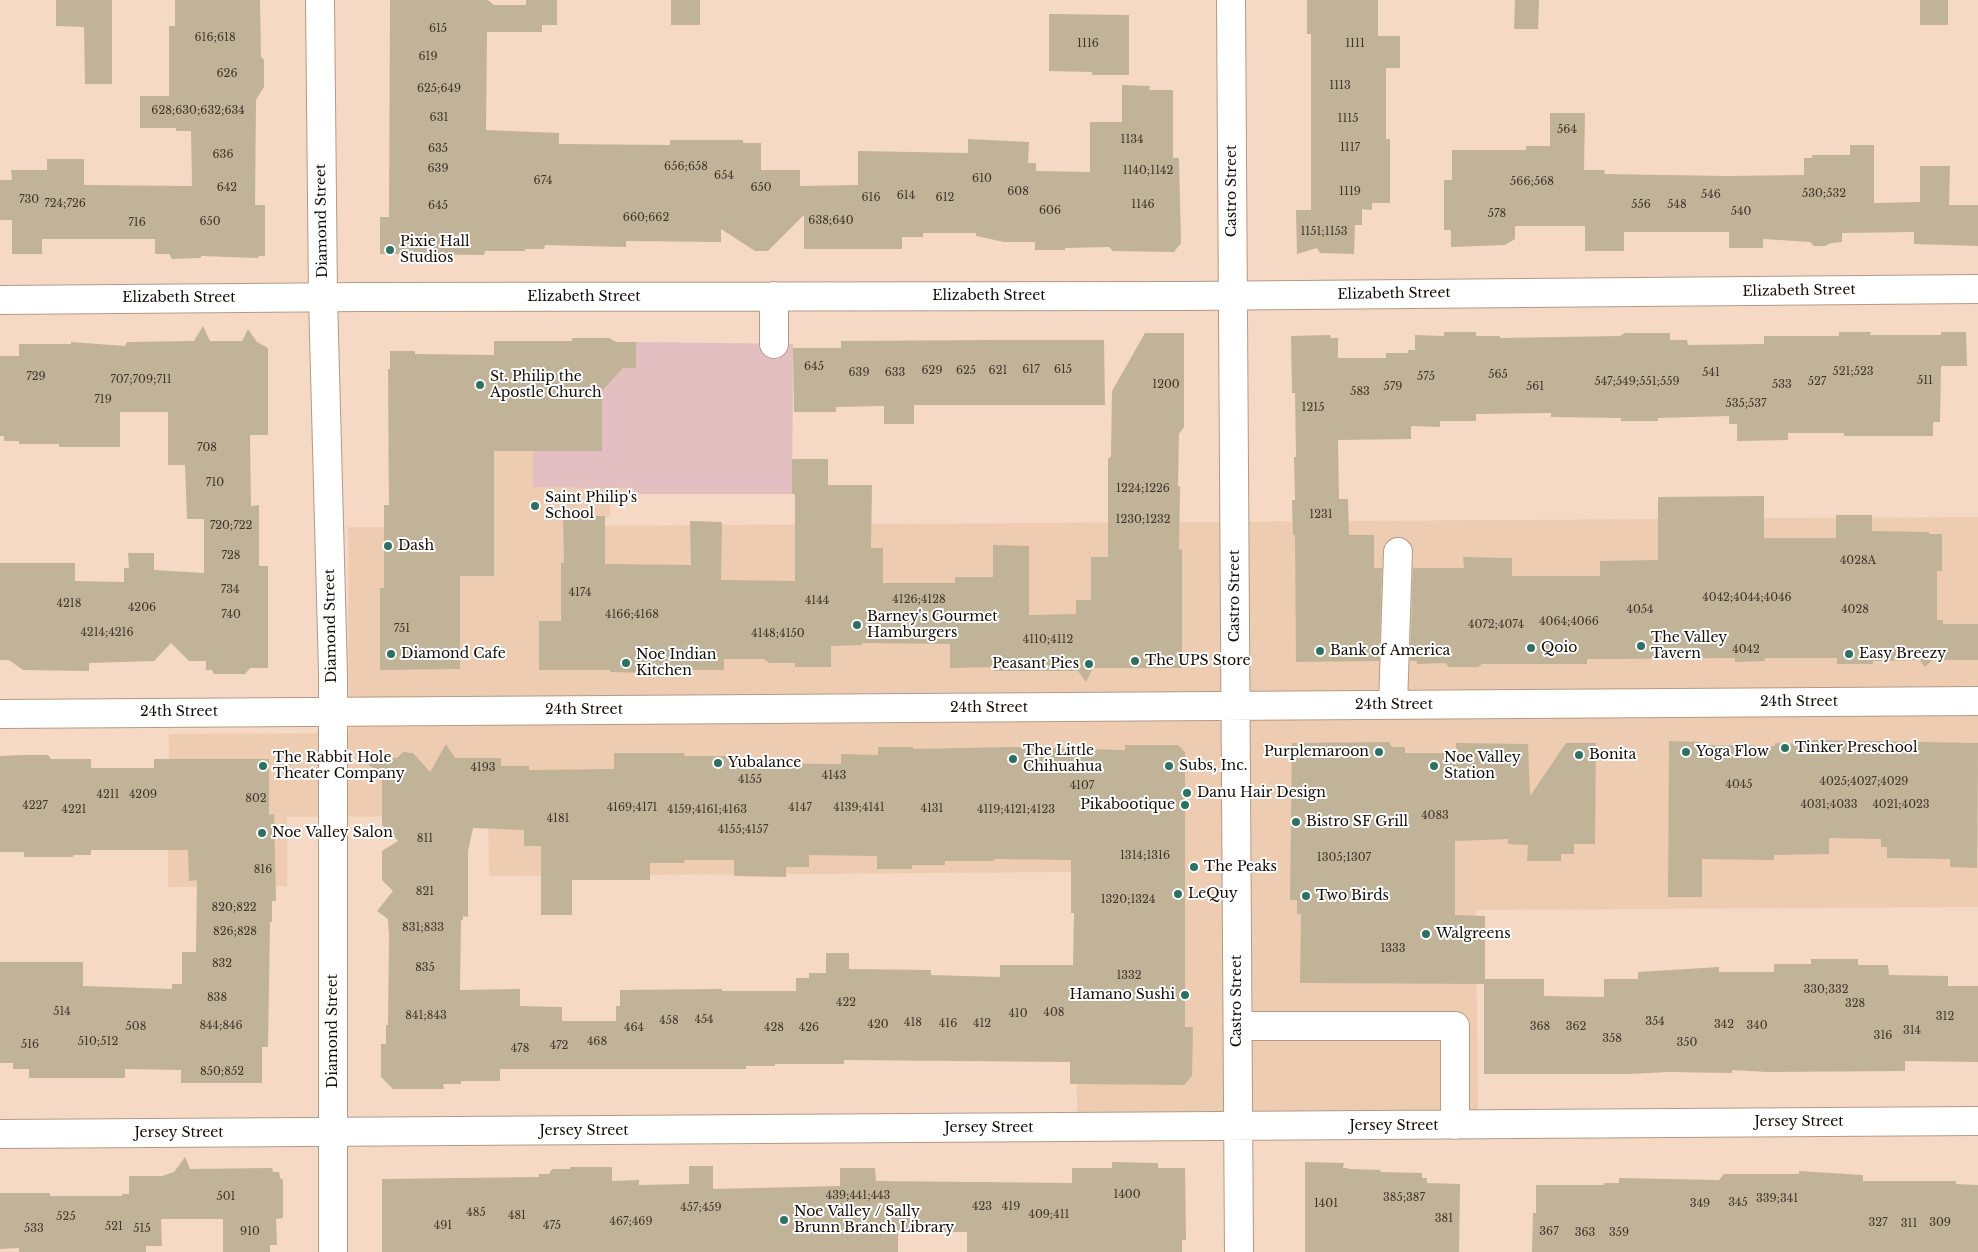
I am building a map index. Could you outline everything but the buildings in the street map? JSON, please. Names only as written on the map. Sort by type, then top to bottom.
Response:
[{"type":"street","name":"Diamond Street","points":[[320,0],[323,298],[333,711],[333,1252]]},
{"type":"street","name":"Castro Street","points":[[1231,0],[1239,1252]]},
{"type":"street","name":"Elizabeth Street","points":[[0,300],[1233,296],[1978,289]]},
{"type":"street","points":[[774,296],[774,344]]},
{"type":"street","points":[[1393,705],[1398,552]]},
{"type":"street","name":"24th Street","points":[[0,714],[1978,701]]},
{"type":"street","points":[[1238,1026],[1455,1026],[1456,1125]]},
{"type":"street","name":"Jersey Street","points":[[0,1134],[1978,1121]]},
{"type":"shaded area","points":[[572,338],[609,338],[616,342],[793,344],[792,494],[610,494],[610,517],[563,516],[563,526],[1978,517],[1978,907],[1476,910],[1478,1114],[1077,1117],[1075,872],[489,876],[488,816],[287,817],[287,886],[168,887],[169,734],[349,733],[348,527],[460,527],[460,496],[389,497],[388,446],[494,446],[494,451],[572,451]]},
{"type":"shaded area","points":[[636,342],[793,344],[792,494],[635,494],[634,488],[533,487],[533,451],[582,451],[602,380],[613,379],[623,368],[636,367]]},
{"type":"place","name":"Pixie Hall Studios","points":[[390,250]]},
{"type":"place","name":"St. Philip the Apostle Church","points":[[480,385]]},
{"type":"place","name":"Saint Philip's School","points":[[535,506]]},
{"type":"place","name":"Dash","points":[[388,546]]},
{"type":"place","name":"Barney's Gourmet Hamburgers","points":[[857,625]]},
{"type":"place","name":"The Valley Tavern","points":[[1641,646]]},
{"type":"place","name":"Qoio","points":[[1531,648]]},
{"type":"place","name":"Bank of America","points":[[1320,651]]},
{"type":"place","name":"Diamond Cafe","points":[[391,654]]},
{"type":"place","name":"Easy Breezy","points":[[1849,654]]},
{"type":"place","name":"The UPS Store","points":[[1135,661]]},
{"type":"place","name":"Noe Indian Kitchen","points":[[626,663]]},
{"type":"place","name":"Peasant Pies","points":[[1089,664]]},
{"type":"place","name":"Tinker Preschool","points":[[1785,748]]},
{"type":"place","name":"Purplemaroon","points":[[1379,752]]},
{"type":"place","name":"Yoga Flow","points":[[1686,752]]},
{"type":"place","name":"Bonita","points":[[1579,755]]},
{"type":"place","name":"The Little Chihuahua","points":[[1013,759]]},
{"type":"place","name":"Yubalance","points":[[718,763]]},
{"type":"place","name":"The Rabbit Hole Theater Company","points":[[263,766]]},
{"type":"place","name":"Subs, Inc.","points":[[1169,766]]},
{"type":"place","name":"Noe Valley Station","points":[[1434,766]]},
{"type":"place","name":"Danu Hair Design","points":[[1187,793]]},
{"type":"place","name":"Pikabootique","points":[[1185,805]]},
{"type":"place","name":"Bistro SF Grill","points":[[1296,822]]},
{"type":"place","name":"Noe Valley Salon","points":[[262,833]]},
{"type":"place","name":"The Peaks","points":[[1194,867]]},
{"type":"place","name":"LeQuy","points":[[1178,894]]},
{"type":"place","name":"Two Birds","points":[[1306,896]]},
{"type":"place","name":"Walgreens","points":[[1426,934]]},
{"type":"place","name":"Hamano Sushi","points":[[1185,995]]},
{"type":"place","name":"Noe Valley / Sally Brunn Branch Library","points":[[784,1220]]}]
